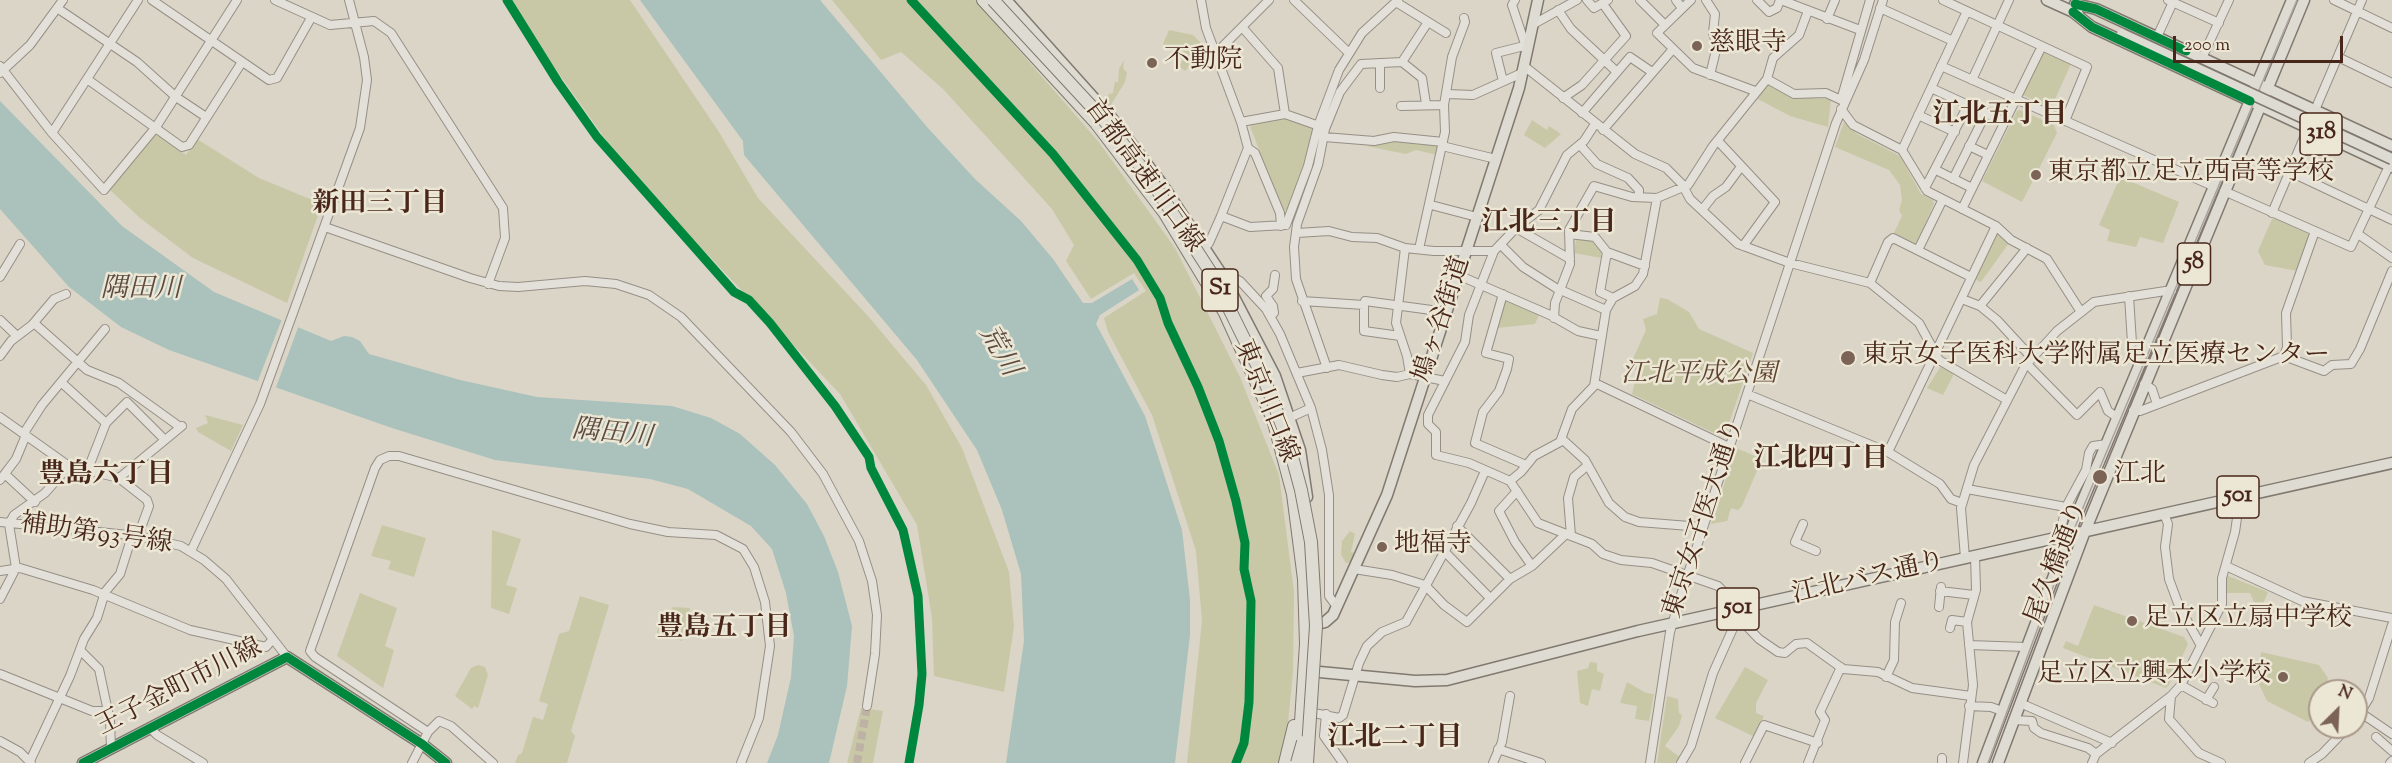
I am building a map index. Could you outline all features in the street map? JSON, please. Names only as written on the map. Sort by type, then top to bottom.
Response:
[{"type":"highway","name":"首都高速川口線","points":[[986,0],[1096,123],[1164,212],[1225,313],[1273,419],[1287,465],[1304,579],[1305,654],[1297,763]]},
{"type":"highway","name":"首都高速川口線","points":[[993,0],[1104,120],[1149,177],[1213,276],[1238,324],[1280,418],[1301,490],[1315,578],[1316,643],[1308,763]]},
{"type":"highway","name":"S1","points":[[1297,763],[1304,732],[1316,643]]},
{"type":"highway","name":"首都高速川口線","points":[[1285,763],[1297,712],[1305,654]]},
{"type":"main road","name":"東京川口線","points":[[986,0],[1097,117],[1165,209],[1195,256],[1263,384],[1289,458],[1314,625]]},
{"type":"main road","name":"東京川口線","points":[[1006,0],[1110,116],[1162,184],[1224,278],[1275,376],[1300,450],[1313,534],[1312,671]]},
{"type":"main road","name":"鳩ヶ谷街道","points":[[1314,625],[1329,619],[1337,607],[1387,495],[1496,159],[1523,69],[1526,45],[1538,0]]},
{"type":"main road","name":"318","points":[[2047,0],[2071,5],[2391,164]]},
{"type":"main road","name":"尾久橋通り","points":[[1983,763],[2064,536],[2078,512],[2172,290],[2260,105],[2263,86],[2292,0]]},
{"type":"main road","name":"尾久橋通り","points":[[1998,763],[2085,531],[2220,189],[2250,100],[2263,86],[2304,0]]},
{"type":"main road","name":"318","points":[[2071,5],[2089,4],[2392,146]]},
{"type":"main road","name":"318","points":[[2071,5],[2092,27],[2308,128],[2391,164]]},
{"type":"main road","name":"318","points":[[2123,31],[2392,153]]},
{"type":"main road","name":"江北バス通り","points":[[1312,671],[1421,681],[1447,680],[1672,624],[1736,614],[1970,557],[2392,463]]},
{"type":"main road","name":"王子金町市川線","points":[[82,763],[287,657],[422,744],[446,763]]},
{"type":"main road","points":[[1308,763],[1320,714],[1312,671]]},
{"type":"main road","points":[[1308,763],[1312,671]]},
{"type":"street","points":[[52,133],[138,0]]},
{"type":"street","points":[[152,0],[269,80],[277,78],[311,18]]},
{"type":"street","points":[[206,117],[176,97],[137,62],[60,4],[30,45],[1,71],[52,133],[104,190],[155,128],[176,97],[212,41],[237,0]]},
{"type":"street","points":[[275,0],[330,25],[374,21],[392,33],[499,199],[506,228],[488,284]]},
{"type":"street","points":[[191,551],[236,460],[263,397],[360,128],[365,104],[367,73],[350,0]]},
{"type":"street","points":[[1195,256],[1206,248],[1248,148],[1241,122],[1206,28],[1201,0]]},
{"type":"street","points":[[1215,54],[1269,0]]},
{"type":"street","points":[[1294,0],[1349,53]]},
{"type":"street","points":[[1503,81],[1496,53],[1526,45],[1512,5],[1515,0]]},
{"type":"street","points":[[1532,25],[1577,0]]},
{"type":"street","points":[[1563,98],[1582,85],[1626,36],[1606,2],[1594,8],[1587,0]]},
{"type":"street","points":[[1640,0],[1665,25]]},
{"type":"street","points":[[1676,0],[1683,8]]},
{"type":"street","points":[[1691,0],[1657,33],[1693,68],[1755,91]]},
{"type":"street","points":[[1706,0],[1715,14],[1713,33],[1717,46],[1710,75]]},
{"type":"street","points":[[1757,0],[1769,12],[1777,8],[1781,0],[1860,30]]},
{"type":"street","points":[[1827,19],[1835,0]]},
{"type":"street","name":"東京女子医大通り","points":[[1841,109],[1841,100],[1870,0]]},
{"type":"street","points":[[1943,0],[2088,70],[2065,121]]},
{"type":"street","points":[[1972,80],[2009,0]]},
{"type":"street","points":[[2202,58],[2229,0]]},
{"type":"street","points":[[2334,0],[2392,28]]},
{"type":"street","points":[[2315,110],[2362,0]]},
{"type":"street","points":[[2157,37],[2171,1],[2219,23]]},
{"type":"street","points":[[1327,368],[1302,301],[1294,264],[1297,229],[1318,165],[1322,130],[1339,70],[1366,27],[1394,2],[1446,33]]},
{"type":"street","points":[[1882,4],[1953,41]]},
{"type":"street","name":"東京女子医大通り","points":[[1650,763],[1672,624],[1841,109],[1864,60],[1882,4]]},
{"type":"street","points":[[1558,10],[1571,29],[1617,72]]},
{"type":"street","points":[[1554,318],[1555,303],[1570,259],[1569,234],[1576,216],[1594,186],[1639,197],[1657,198],[1684,188],[1755,91],[1767,79],[1773,58],[1799,35],[1808,11]]},
{"type":"street","points":[[1902,150],[1967,11]]},
{"type":"street","points":[[1419,249],[1431,205],[1443,144],[1444,105],[1448,94],[1453,52],[1465,22],[1464,18]]},
{"type":"street","points":[[1402,63],[1428,22]]},
{"type":"street","points":[[1242,27],[1278,68],[1285,114]]},
{"type":"street","points":[[1962,208],[2042,46]]},
{"type":"street","points":[[1603,130],[1673,49]]},
{"type":"street","points":[[1582,113],[1630,57],[1652,72]]},
{"type":"street","points":[[2338,57],[2392,83]]},
{"type":"street","points":[[87,79],[182,147],[189,145],[242,62]]},
{"type":"street","points":[[1380,63],[1380,88]]},
{"type":"street","points":[[1283,225],[1340,92],[1361,64],[1402,63],[1422,78],[1426,104]]},
{"type":"street","points":[[1941,66],[2351,248],[2391,164]]},
{"type":"street","points":[[1448,94],[1473,95],[1523,69],[1635,154],[1666,168],[1684,188],[1690,199],[1743,246],[1790,263],[1870,283],[1920,323],[1939,360],[2007,400]]},
{"type":"street","points":[[1767,79],[1794,94],[1826,93],[1841,100]]},
{"type":"street","points":[[1931,88],[2005,122]]},
{"type":"street","points":[[1401,106],[1444,105]]},
{"type":"street","points":[[1925,188],[1968,105]]},
{"type":"street","points":[[1841,109],[1853,125],[1902,150],[1925,188],[1996,226],[2012,240],[2047,258],[2081,312]]},
{"type":"street","points":[[1953,178],[1986,113]]},
{"type":"street","points":[[1241,122],[1285,114],[1322,130],[1374,141],[1394,137],[1443,144],[1496,159]]},
{"type":"street","points":[[1918,115],[1955,132]]},
{"type":"street","points":[[1595,124],[1580,145],[1567,155],[1539,210],[1516,228],[1497,248],[1469,315],[1465,342],[1444,381],[1441,394],[1428,415],[1428,423],[1436,432],[1436,455],[1469,463],[1510,481],[1538,523],[1592,544],[1603,554],[1621,560],[1652,563],[1722,589],[1729,597],[1736,614],[1759,639],[1778,652],[1785,653],[1796,644],[1807,643],[1841,667],[1878,672],[1911,688],[1971,696]]},
{"type":"street","points":[[2272,213],[2308,128]]},
{"type":"street","points":[[1718,141],[1740,168],[1764,188],[1775,202],[1743,246]]},
{"type":"street","points":[[1580,145],[1597,164],[1628,178],[1639,190],[1639,197]]},
{"type":"street","points":[[1969,146],[1989,156]]},
{"type":"street","points":[[1248,148],[1255,153],[1283,225]]},
{"type":"street","points":[[1702,210],[1740,168]]},
{"type":"street","points":[[1936,170],[1972,188]]},
{"type":"street","points":[[2290,172],[2392,220]]},
{"type":"street","points":[[1510,481],[1534,456],[1549,450],[1562,439],[1572,409],[1595,383],[1606,310],[1613,298],[1635,286],[1645,266],[1657,198]]},
{"type":"street","points":[[1918,250],[1943,199]]},
{"type":"street","points":[[1431,205],[1477,217]]},
{"type":"street","points":[[1221,216],[1250,227],[1283,225],[1297,229],[1329,231],[1352,237],[1377,238],[1405,248],[1466,251],[1497,248],[1560,290],[1606,310]]},
{"type":"street","points":[[1888,452],[1996,226]]},
{"type":"street","points":[[325,227],[488,284],[518,287],[602,282],[649,296],[681,317],[785,426],[836,496],[859,541],[867,562],[875,600],[877,635],[867,706]]},
{"type":"street","points":[[1516,228],[1570,259]]},
{"type":"street","points":[[2284,356],[2287,346],[2286,313],[2315,231]]},
{"type":"street","points":[[1569,234],[1595,237],[1607,252],[1645,266]]},
{"type":"street","points":[[2358,234],[2392,258]]},
{"type":"street","points":[[1870,283],[1888,242],[1893,238],[1971,277]]},
{"type":"street","points":[[0,277],[20,244]]},
{"type":"street","points":[[1405,248],[1396,323],[1410,374]]},
{"type":"street","points":[[1980,306],[2027,248]]},
{"type":"street","points":[[1607,252],[1600,292],[1613,298]]},
{"type":"street","points":[[2133,411],[2140,411],[2284,356],[2324,370],[2332,365],[2354,362],[2392,271]]},
{"type":"street","points":[[1270,316],[1274,313],[1273,306],[1266,296],[1273,289],[1275,275]]},
{"type":"street","points":[[1458,275],[1503,294],[1578,331],[1601,336]]},
{"type":"street","points":[[1224,278],[1230,276],[1240,281],[1253,293],[1270,316],[1298,373],[1311,408],[1322,450],[1329,495],[1329,596],[1337,607]]},
{"type":"street","points":[[1963,763],[1974,674],[1967,622],[1977,584],[1970,557],[1962,503],[1974,465],[2029,361],[2057,332],[2081,312],[2102,299],[2172,290]]},
{"type":"street","points":[[0,356],[17,336],[34,323],[54,299],[66,294]]},
{"type":"street","points":[[1503,294],[1486,354],[1509,359],[1499,391],[1483,412],[1475,443],[1526,465]]},
{"type":"street","points":[[2129,296],[2132,343]]},
{"type":"street","points":[[1962,299],[1980,306],[2005,328],[2029,361],[2077,415],[2100,392],[2108,411],[2118,418]]},
{"type":"street","points":[[1302,301],[1364,305]]},
{"type":"street","points":[[1400,336],[1364,331],[1365,301],[1446,312]]},
{"type":"street","points":[[0,320],[17,336]]},
{"type":"street","points":[[34,323],[90,372],[128,390],[181,426],[119,478]]},
{"type":"street","points":[[35,501],[3,478],[42,405],[105,329]]},
{"type":"street","points":[[1298,373],[1339,365],[1397,376],[1410,374],[1444,381]]},
{"type":"street","points":[[62,383],[106,423]]},
{"type":"street","points":[[1595,383],[1729,447]]},
{"type":"street","points":[[2144,384],[2152,389],[2157,404]]},
{"type":"street","points":[[1747,394],[1888,452],[1940,484],[1951,499],[1962,503]]},
{"type":"street","points":[[88,469],[106,423],[127,402],[164,439]]},
{"type":"street","points":[[1289,418],[1311,408]]},
{"type":"street","points":[[0,417],[69,466],[119,478],[149,502],[118,578],[109,585],[30,762],[0,741]]},
{"type":"street","points":[[1562,439],[1588,465],[1609,503],[1625,517],[1639,522],[1702,528]]},
{"type":"street","points":[[2064,536],[2066,507],[2084,475],[2093,446],[2109,440],[2122,441]]},
{"type":"street","points":[[428,732],[315,657],[310,651],[368,487],[380,460],[389,456],[399,456],[630,524],[668,532],[710,533],[738,545],[747,553],[754,567],[765,602],[770,640],[769,664],[759,718],[741,763]]},
{"type":"street","points":[[1568,535],[1567,502],[1570,490],[1574,477],[1588,465]]},
{"type":"street","points":[[0,599],[16,568],[5,523],[35,501],[69,466]]},
{"type":"street","points":[[1342,763],[1324,736],[1320,714],[1339,718],[1343,715],[1355,675],[1367,646],[1382,632],[1406,622],[1472,502],[1485,471]]},
{"type":"street","points":[[1967,489],[2066,507],[2078,512]]},
{"type":"street","points":[[1517,491],[1499,512],[1515,542],[1532,566]]},
{"type":"street","points":[[2014,720],[2032,722],[2034,728],[2041,733],[2088,748],[2094,759],[2171,696],[2181,685],[2222,604],[2222,578],[2240,509],[2240,497]]},
{"type":"street","points":[[2164,514],[2168,524],[2165,547],[2169,579],[2178,606],[2200,644]]},
{"type":"street","name":"補助第93号線","points":[[5,523],[135,536],[168,542],[191,551],[213,566],[226,579],[287,657]]},
{"type":"street","points":[[1803,524],[1792,541],[1816,551]]},
{"type":"street","points":[[1457,526],[1510,579]]},
{"type":"street","points":[[1354,569],[1392,575],[1425,585],[1444,605],[1467,622],[1510,579],[1532,566],[1568,535]]},
{"type":"street","points":[[1444,551],[1490,598]]},
{"type":"street","points":[[2226,566],[2302,601],[2392,618]]},
{"type":"street","points":[[0,571],[16,568],[105,595],[190,630],[266,646],[272,640]]},
{"type":"street","points":[[1939,607],[1941,589],[1974,595]]},
{"type":"street","points":[[1886,677],[1894,660],[1895,622],[1901,603]]},
{"type":"street","points":[[1681,763],[1688,753],[1713,673],[1736,614]]},
{"type":"street","points":[[1950,628],[1952,620],[1967,622]]},
{"type":"street","points":[[2368,698],[2392,625]]},
{"type":"street","points":[[1969,645],[2026,647]]},
{"type":"street","points":[[81,651],[99,669],[108,711],[111,748]]},
{"type":"street","points":[[1808,763],[1818,743],[1825,720],[1820,712],[1841,667]]},
{"type":"street","points":[[0,674],[92,711],[108,711]]},
{"type":"street","points":[[2181,685],[2210,701],[2214,687]]},
{"type":"street","points":[[1493,763],[1510,696]]},
{"type":"street","points":[[2171,696],[2169,719],[2203,760],[2221,763]]},
{"type":"street","points":[[2020,703],[2112,743]]},
{"type":"street","points":[[1969,706],[1991,707],[2002,711]]},
{"type":"street","points":[[412,763],[428,732],[439,721],[444,722],[493,763]]},
{"type":"street","points":[[2368,721],[2392,734]]},
{"type":"street","points":[[1745,763],[1764,725],[1818,743]]},
{"type":"street","points":[[150,728],[157,735],[203,763]]},
{"type":"street","points":[[2376,737],[2392,751]]},
{"type":"street","points":[[2309,763],[2336,739]]},
{"type":"street","points":[[1498,749],[1541,763]]},
{"type":"green space","points":[[512,0],[630,0],[719,132],[758,198],[868,316],[926,385],[962,448],[1009,572],[1014,627],[1004,692],[934,676],[932,618],[917,525],[840,394],[673,218],[611,147],[542,50]]},
{"type":"green space","points":[[832,0],[975,0],[1098,141],[1175,248],[1240,377],[1279,475],[1294,592],[1293,672],[1284,763],[1187,763],[1202,621],[1196,551],[1152,415],[1108,332],[1104,318],[1146,291],[1134,273],[1091,299],[1066,261],[1074,245],[1052,209],[944,90],[901,52],[881,60]]},
{"type":"green space","points":[[1169,30],[1193,35],[1206,48],[1185,71],[1179,66],[1183,60],[1163,44]]},
{"type":"green space","points":[[2043,52],[2071,64],[2051,108],[2023,95]]},
{"type":"green space","points":[[1124,60],[1123,68],[1127,73],[1125,82],[1109,108],[1105,102],[1109,94],[1113,93],[1115,81],[1118,83],[1119,69]]},
{"type":"green space","points":[[1767,84],[1793,97],[1831,99],[1828,127],[1790,116],[1756,98]]},
{"type":"green space","points":[[2020,110],[2054,125],[2057,133],[2022,202],[1982,181],[2017,111]]},
{"type":"green space","points":[[1286,116],[1313,126],[1314,129],[1306,162],[1288,211],[1282,210],[1250,126],[1252,123]]},
{"type":"green space","points":[[1532,120],[1547,130],[1549,126],[1561,134],[1545,148],[1524,135]]},
{"type":"green space","points":[[1844,122],[1857,134],[1900,156],[1921,194],[1933,200],[1934,204],[1916,244],[1893,235],[1902,216],[1899,210],[1902,200],[1900,185],[1889,170],[1835,147]]},
{"type":"green space","points":[[157,134],[186,155],[197,139],[259,178],[322,204],[287,303],[193,258],[140,218],[110,190],[109,188],[153,135]]},
{"type":"green space","points":[[1394,140],[1440,145],[1437,155],[1416,150],[1406,154],[1366,146]]},
{"type":"green space","points":[[2120,177],[2179,202],[2163,243],[2140,237],[2136,247],[2107,241],[2110,230],[2099,225]]},
{"type":"green space","points":[[2275,218],[2311,235],[2297,271],[2265,265],[2258,251],[2272,219]]},
{"type":"green space","points":[[1995,232],[1998,232],[2009,243],[1981,282],[1973,279]]},
{"type":"green space","points":[[1576,239],[1592,241],[1601,251],[1601,258],[1574,253]]},
{"type":"green space","name":"江北平成公園","points":[[1660,298],[1667,299],[1689,312],[1699,329],[1753,353],[1726,432],[1718,435],[1632,394],[1637,374],[1632,361],[1646,330],[1643,319],[1657,314]]},
{"type":"green space","points":[[1507,301],[1539,315],[1535,324],[1497,328],[1504,302]]},
{"type":"green space","points":[[1941,366],[1954,374],[1943,395],[1927,388]]},
{"type":"green space","points":[[205,415],[243,425],[231,451],[198,432],[196,428],[208,423]]},
{"type":"green space","points":[[1736,448],[1762,459],[1742,506],[1738,510],[1731,508],[1727,521],[1711,524]]},
{"type":"green space","points":[[382,525],[426,538],[414,577],[388,569],[391,561],[371,556]]},
{"type":"green space","points":[[492,530],[521,539],[506,585],[517,588],[509,614],[491,608]]},
{"type":"green space","points":[[1350,531],[1355,534],[1351,552],[1356,553],[1353,562],[1346,563],[1341,555],[1342,541]]},
{"type":"green space","points":[[2226,575],[2268,592],[2259,613],[2250,593],[2225,593]]},
{"type":"green space","points":[[360,593],[397,608],[385,646],[394,650],[383,688],[337,656]]},
{"type":"green space","points":[[580,596],[609,605],[571,731],[575,736],[567,763],[515,763],[518,755],[522,753],[533,717],[543,720],[548,704],[539,701],[559,634],[569,631]]},
{"type":"green space","points":[[2094,605],[2184,637],[2188,644],[2166,688],[2063,648],[2066,641],[2078,646]]},
{"type":"green space","points":[[673,607],[690,608],[689,620],[682,641],[657,633],[661,619]]},
{"type":"green space","points":[[2261,652],[2319,665],[2328,678],[2308,679],[2308,722],[2267,701],[2258,682]]},
{"type":"green space","points":[[1590,662],[1597,663],[1597,671],[1604,674],[1600,691],[1592,689],[1588,706],[1580,703],[1577,671],[1588,668]]},
{"type":"green space","points":[[478,665],[485,667],[488,675],[478,708],[474,706],[472,709],[455,696],[471,668]]},
{"type":"green space","points":[[1745,667],[1768,680],[1756,703],[1756,713],[1764,716],[1755,737],[1715,718]]},
{"type":"green space","points":[[1627,682],[1646,693],[1654,694],[1649,721],[1635,719],[1637,706],[1620,703]]},
{"type":"green space","points":[[1667,696],[1678,699],[1679,713],[1682,715],[1679,726],[1665,746],[1681,758],[1675,763],[1657,763]]},
{"type":"green space","points":[[861,708],[883,711],[873,763],[847,763]]},
{"type":"water","name":"荒川","points":[[640,0],[820,0],[927,127],[975,179],[1021,221],[1053,259],[1083,303],[1092,303],[1132,279],[1139,290],[1100,315],[1096,324],[1145,416],[1182,530],[1190,600],[1190,635],[1175,763],[1006,763],[1024,641],[1021,574],[1002,510],[977,450],[917,360],[744,155],[743,141]]},
{"type":"water","name":"隅田川","points":[[0,101],[122,226],[214,292],[331,341],[344,336],[352,337],[360,341],[369,354],[460,380],[537,397],[672,406],[711,418],[740,434],[775,465],[807,504],[824,536],[838,572],[852,626],[847,686],[829,763],[767,763],[778,735],[791,677],[794,636],[786,593],[772,549],[751,526],[688,489],[650,479],[495,460],[392,428],[169,350],[121,327],[69,287],[0,209]]},
{"type":"pier","points":[[282,319],[299,325],[275,390],[257,383]]},
{"type":"tunnel","points":[[857,763],[867,706]]},
{"type":"tram line","points":[[1988,763],[2077,522],[2297,0]]},
{"type":"cycle path","points":[[507,0],[558,82],[597,137],[734,292],[749,300],[770,323],[835,406],[869,457],[871,468],[903,530],[918,596],[922,674],[909,763]]},
{"type":"cycle path","points":[[911,0],[1053,154],[1137,260],[1160,298],[1168,323],[1198,387],[1219,441],[1236,501],[1245,543],[1244,569],[1251,601],[1249,702],[1244,743],[1236,763]]},
{"type":"cycle path","points":[[2075,4],[2096,9],[2186,51]]},
{"type":"cycle path","points":[[2073,12],[2092,27],[2250,101]]},
{"type":"cycle path","points":[[83,763],[287,657],[422,744],[446,763]]},
{"type":"place","name":"慈眼寺","points":[[1697,46]]},
{"type":"place","name":"不動院","points":[[1152,63]]},
{"type":"place","name":"東京都立足立西高等学校","points":[[2036,175]]},
{"type":"place","name":"東京女子医科大学附属足立医療センター","points":[[1848,358]]},
{"type":"place","name":"江北","points":[[2100,477]]},
{"type":"place","name":"地福寺","points":[[1382,547]]},
{"type":"place","name":"足立区立扇中学校","points":[[2132,621]]},
{"type":"place","name":"足立区立興本小学校","points":[[2283,677]]},
{"type":"district","name":"江北五丁目","points":[[2000,117]]},
{"type":"district","name":"新田三丁目","points":[[380,206]]},
{"type":"district","name":"江北三丁目","points":[[1549,225]]},
{"type":"district","name":"江北四丁目","points":[[1821,461]]},
{"type":"district","name":"豊島六丁目","points":[[106,477]]},
{"type":"district","name":"豊島五丁目","points":[[724,630]]},
{"type":"district","name":"江北二丁目","points":[[1395,740]]}]
